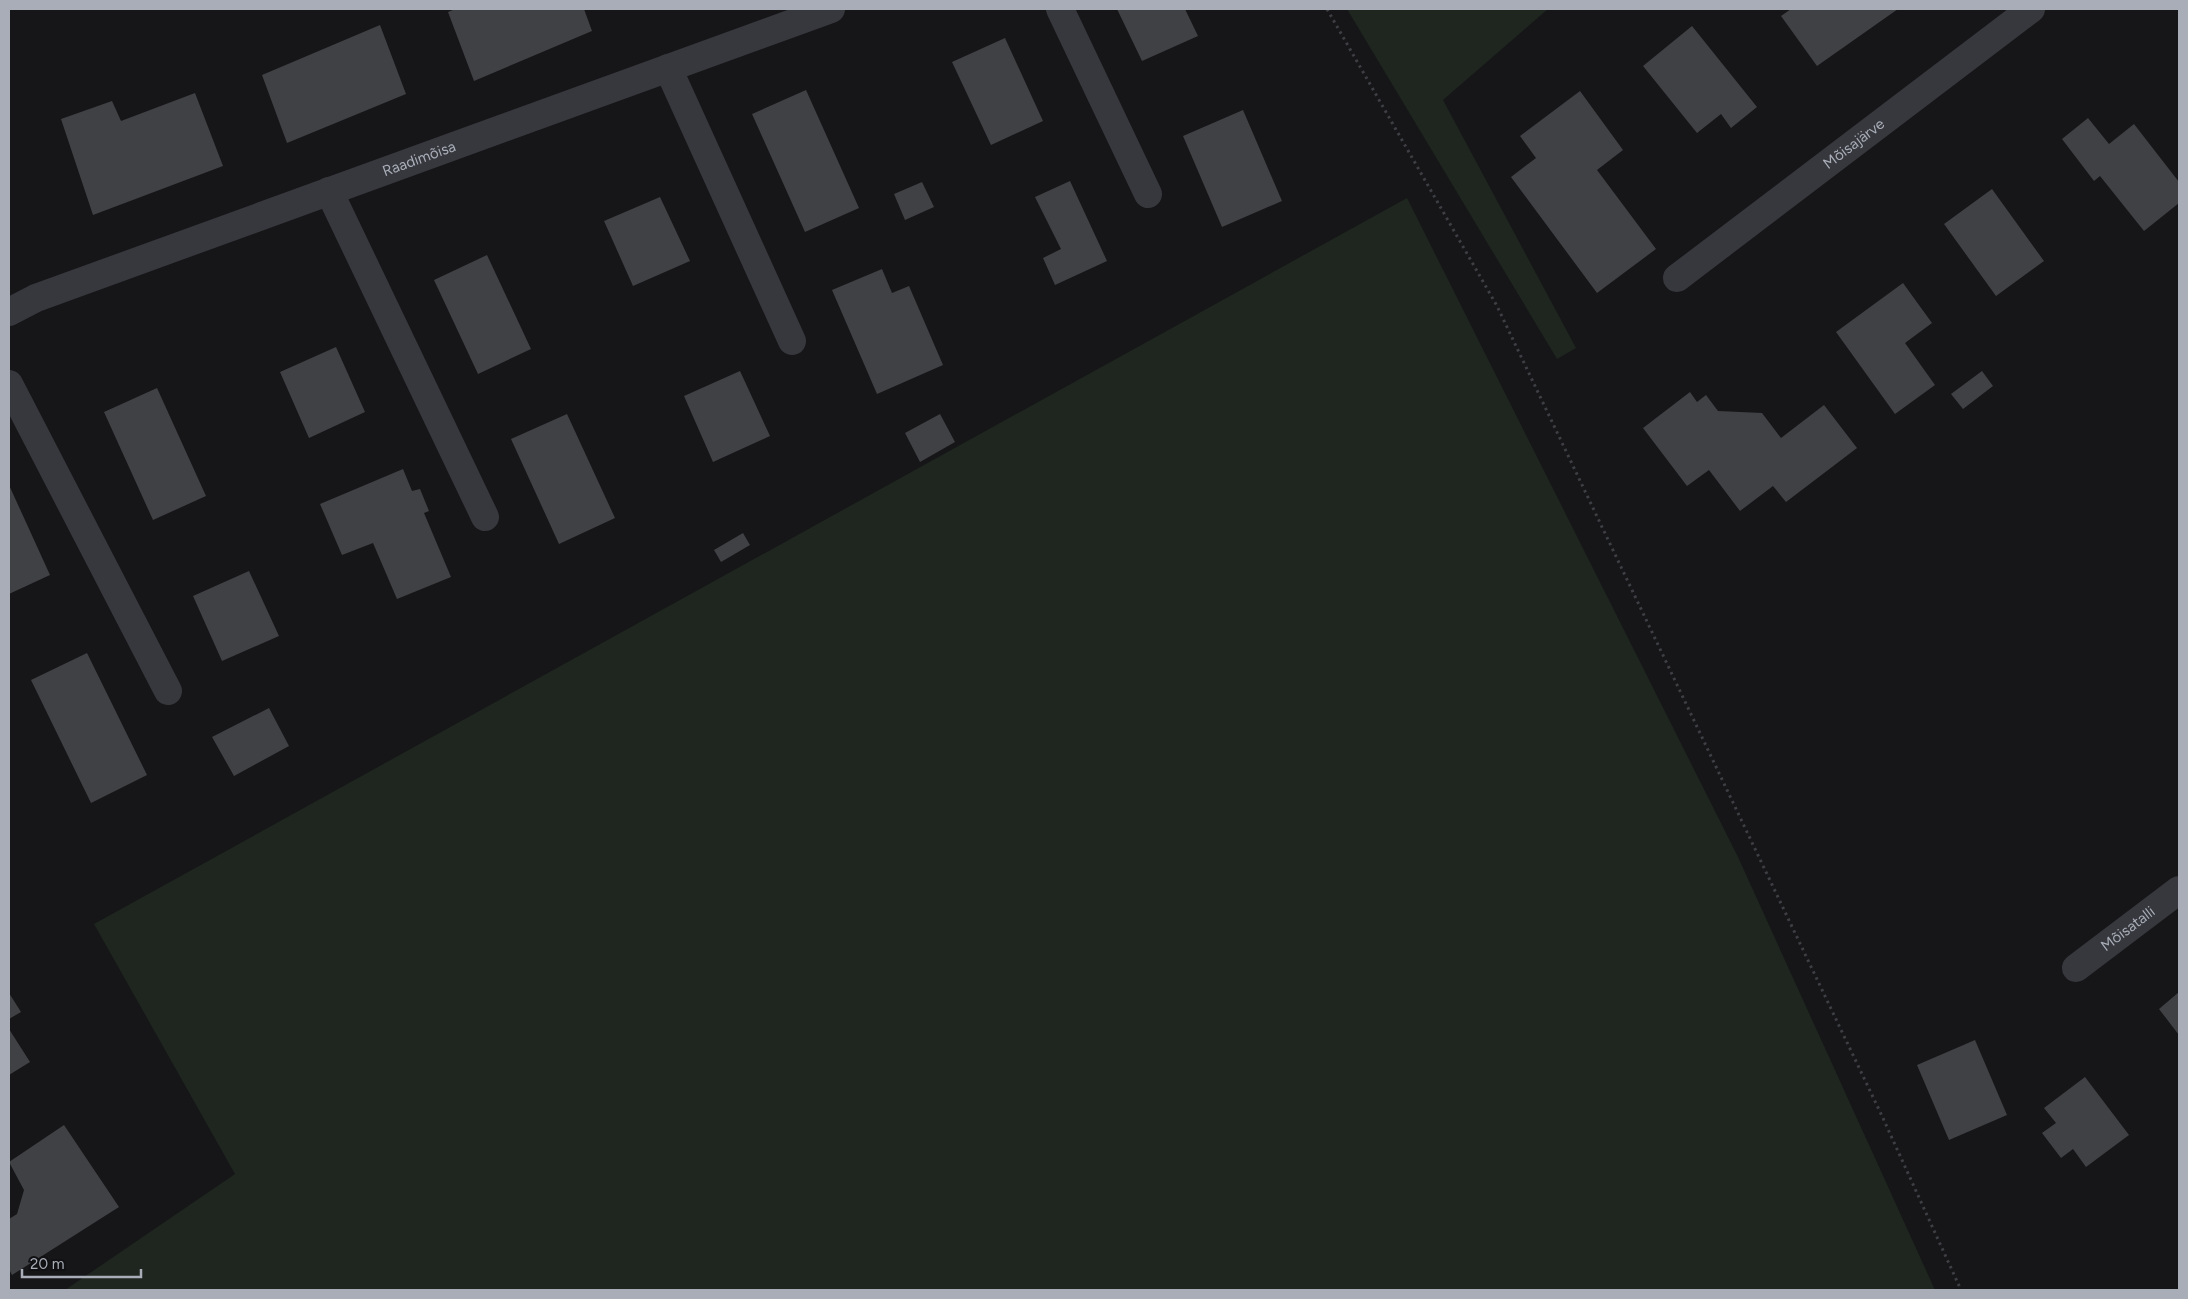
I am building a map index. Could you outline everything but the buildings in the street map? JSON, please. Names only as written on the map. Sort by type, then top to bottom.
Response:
[{"type":"street","name":"Raadimõisa","points":[[9,312],[36,298],[831,9]]},
{"type":"street","points":[[1060,9],[1148,194]]},
{"type":"street","name":"Mõisajärve","points":[[1677,278],[2031,9]]},
{"type":"street","points":[[668,68],[792,341]]},
{"type":"street","points":[[329,191],[486,517]]},
{"type":"street","points":[[9,384],[168,691]]},
{"type":"street","name":"Mõisatalli","points":[[2076,968],[2179,890]]},
{"type":"path","points":[[1327,9],[1497,306],[1882,1116],[1961,1290]]},
{"type":"shaded area","points":[[1347,9],[1548,9],[1443,100],[1576,348],[1557,359]]},
{"type":"shaded area","points":[[1407,198],[1738,857],[1935,1290],[65,1290],[235,1174],[94,924]]}]
